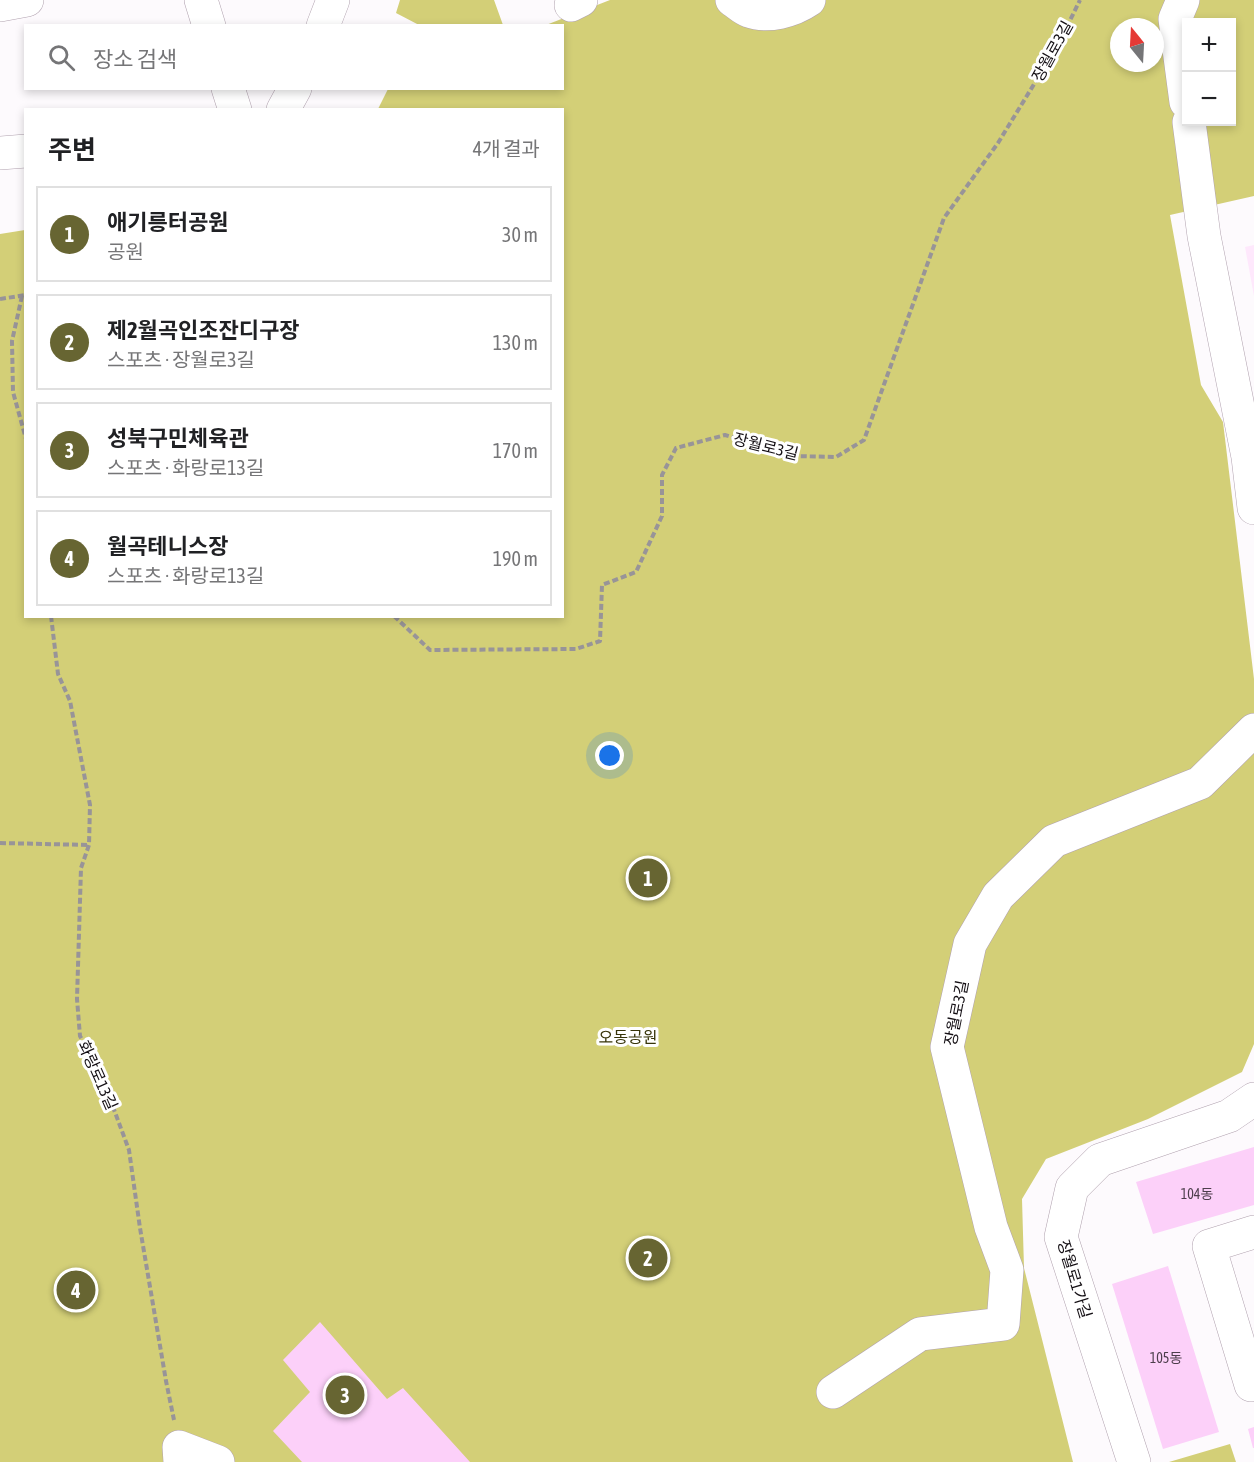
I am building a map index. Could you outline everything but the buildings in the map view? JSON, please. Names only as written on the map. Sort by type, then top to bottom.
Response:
[{"type":"street","points":[[0,5],[27,0]]},
{"type":"street","points":[[201,0],[208,24]]},
{"type":"street","points":[[324,24],[333,0]]},
{"type":"street","points":[[732,0],[748,11],[770,15],[801,6],[809,0]]},
{"type":"street","points":[[1182,72],[1175,19],[1183,0]]},
{"type":"street","points":[[229,90],[234,108]]},
{"type":"street","points":[[284,108],[294,90]]},
{"type":"street","points":[[1190,126],[1204,236],[1248,457],[1254,508]]},
{"type":"street","points":[[0,153],[24,151]]},
{"type":"street","name":"장월로3길","points":[[833,1392],[920,1334],[1003,1324],[1007,1270],[991,1227],[947,1047],[970,944],[998,896],[1054,842],[1200,783],[1254,730]]},
{"type":"street","name":"장월로1가길","points":[[1134,1462],[1060,1237],[1072,1188],[1100,1160],[1229,1116],[1254,1099]]},
{"type":"street","points":[[1254,1232],[1209,1246],[1251,1385],[1254,1384]]},
{"type":"street","points":[[180,1454],[218,1462]]},
{"type":"path","name":"장월로3길","points":[[396,618],[430,650],[576,650],[600,641],[602,585],[636,573],[662,516],[662,475],[676,448],[724,435],[794,456],[836,457],[864,440],[944,218],[998,143],[1058,45],[1080,0]]},
{"type":"path","points":[[0,299],[24,295],[12,342],[13,392],[24,432]]},
{"type":"path","name":"화랑로13길","points":[[51,618],[58,674],[70,701],[90,805],[89,845],[81,868],[77,999],[80,1036],[100,1072],[129,1150],[140,1228],[180,1454]]},
{"type":"path","points":[[0,843],[89,845]]},
{"type":"shaded area","points":[[1254,245],[1254,296],[1245,247]]},
{"type":"green space","points":[[400,0],[494,0],[503,24],[417,24],[396,13]]},
{"type":"green space","name":"오동공원","points":[[610,0],[1254,0],[1254,196],[1170,215],[1201,385],[1223,422],[1254,679],[1254,1044],[1242,1072],[1148,1119],[1046,1159],[1022,1199],[1024,1268],[1073,1462],[0,1462],[0,234],[24,230],[24,618],[564,618],[564,108],[378,108],[388,90],[564,90],[564,24],[549,24]]},
{"type":"green space","points":[[1230,1444],[1236,1462],[1169,1462]]},
{"type":"place","name":"애기릉터공원","points":[[648,878]]},
{"type":"place","name":"제2월곡인조잔디구장","points":[[648,1258]]},
{"type":"place","name":"월곡테니스장","points":[[76,1290]]},
{"type":"place","name":"성북구민체육관","points":[[345,1395]]}]
